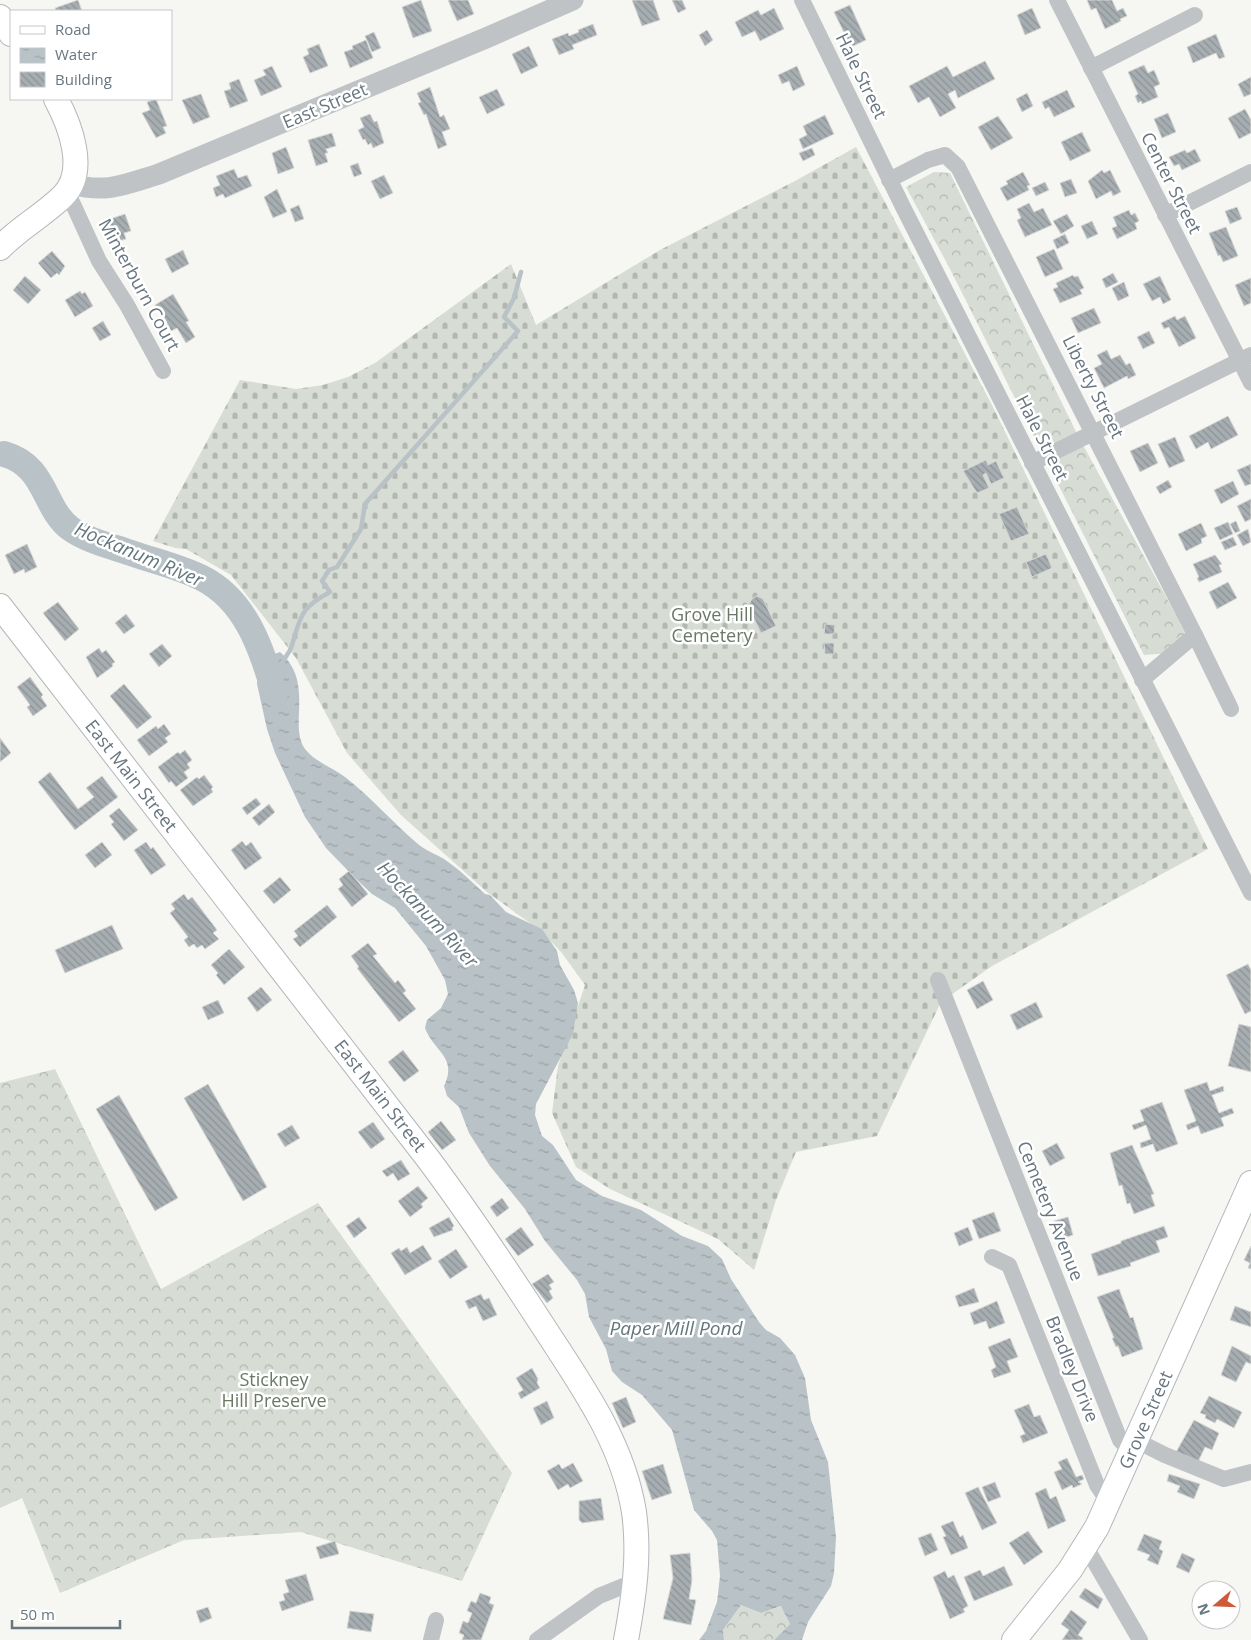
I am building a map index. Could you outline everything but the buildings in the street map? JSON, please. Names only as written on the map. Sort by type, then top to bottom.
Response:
[{"type":"main road","points":[[0,17],[10,32]]},
{"type":"main road","points":[[0,248],[70,188],[75,172],[74,148],[66,121],[56,100]]},
{"type":"main road","name":"East Main Street","points":[[0,606],[430,1160],[530,1304],[595,1407],[617,1451],[634,1511],[637,1558],[636,1581],[626,1640]]},
{"type":"main road","name":"Grove Street","points":[[1014,1640],[1065,1578],[1086,1546],[1109,1503],[1251,1183]]},
{"type":"street","name":"East Street","points":[[70,188],[108,189],[159,174],[573,0]]},
{"type":"street","name":"Hale Street","points":[[802,0],[889,180],[1251,893]]},
{"type":"street","name":"Center Street","points":[[1057,0],[1165,215],[1245,358],[1251,383]]},
{"type":"street","points":[[1091,68],[1195,15]]},
{"type":"street","name":"Liberty Street","points":[[889,180],[928,160],[945,155],[958,167],[1094,433],[1231,709]]},
{"type":"street","points":[[1165,215],[1251,172]]},
{"type":"street","name":"Minterburn Court","points":[[70,188],[98,261],[126,304],[163,371]]},
{"type":"street","points":[[1032,463],[1245,358]]},
{"type":"street","points":[[1142,680],[1195,635]]},
{"type":"street","name":"Cemetery Avenue","points":[[938,980],[1120,1440],[1134,1447]]},
{"type":"street","name":"Bradley Drive","points":[[992,1257],[1009,1265],[1097,1485],[1109,1503]]},
{"type":"street","points":[[1134,1447],[1165,1455],[1224,1479],[1251,1472]]},
{"type":"street","points":[[1086,1546],[1140,1640]]},
{"type":"street","points":[[537,1640],[599,1596],[636,1581]]},
{"type":"street","points":[[431,1640],[436,1620]]},
{"type":"green space","name":"Grove Hill Cemetery","points":[[856,147],[993,407],[1208,849],[992,966],[941,1002],[877,1136],[796,1152],[776,1200],[754,1270],[718,1239],[610,1189],[576,1167],[552,1113],[558,1066],[585,985],[562,953],[541,931],[487,892],[401,815],[347,753],[296,658],[231,575],[186,549],[175,548],[153,541],[240,380],[296,389],[323,385],[348,377],[375,363],[511,264],[536,325],[660,250],[795,181]]},
{"type":"green space","points":[[934,172],[950,173],[1077,434],[1176,615],[1186,636],[1171,653],[1144,655],[950,269],[906,187]]},
{"type":"green space","name":"Stickney Hill Preserve","points":[[55,1069],[161,1289],[318,1203],[512,1473],[462,1581],[301,1532],[184,1540],[60,1593],[22,1498],[0,1508],[0,1083]]},
{"type":"green space","points":[[741,1605],[761,1613],[782,1606],[790,1624],[774,1640],[724,1640],[723,1630]]},
{"type":"water","name":"Paper Mill Pond","points":[[280,652],[290,664],[296,677],[299,690],[300,739],[309,754],[345,777],[418,844],[455,867],[485,894],[490,895],[506,912],[542,929],[557,951],[560,965],[574,990],[578,1003],[573,1034],[536,1104],[535,1115],[542,1136],[553,1145],[576,1180],[602,1196],[641,1210],[682,1236],[708,1246],[722,1259],[731,1279],[759,1322],[766,1330],[780,1338],[795,1355],[805,1378],[811,1420],[828,1462],[836,1537],[834,1573],[831,1586],[808,1622],[802,1640],[774,1640],[790,1624],[781,1606],[761,1613],[741,1605],[723,1630],[724,1640],[699,1640],[706,1631],[717,1602],[720,1576],[717,1540],[712,1531],[694,1510],[672,1430],[642,1395],[622,1382],[612,1371],[606,1349],[589,1317],[585,1294],[577,1280],[545,1241],[525,1209],[490,1166],[469,1133],[459,1107],[447,1096],[444,1086],[448,1076],[447,1061],[425,1028],[427,1020],[441,1008],[448,994],[445,980],[426,946],[395,908],[372,894],[326,848],[305,817],[275,753],[267,729],[257,684],[258,668],[269,656]]},
{"type":"waterway","points":[[283,662],[291,648],[299,622],[306,609],[330,592],[322,581],[329,570],[337,567],[361,529],[365,504],[518,331],[504,317],[514,298],[521,272]]},
{"type":"waterway","name":"Hockanum River","points":[[4,454],[18,460],[29,468],[37,478],[55,511],[71,529],[100,543],[185,571],[202,578],[217,588],[241,613],[250,628],[258,644],[275,694]]}]
